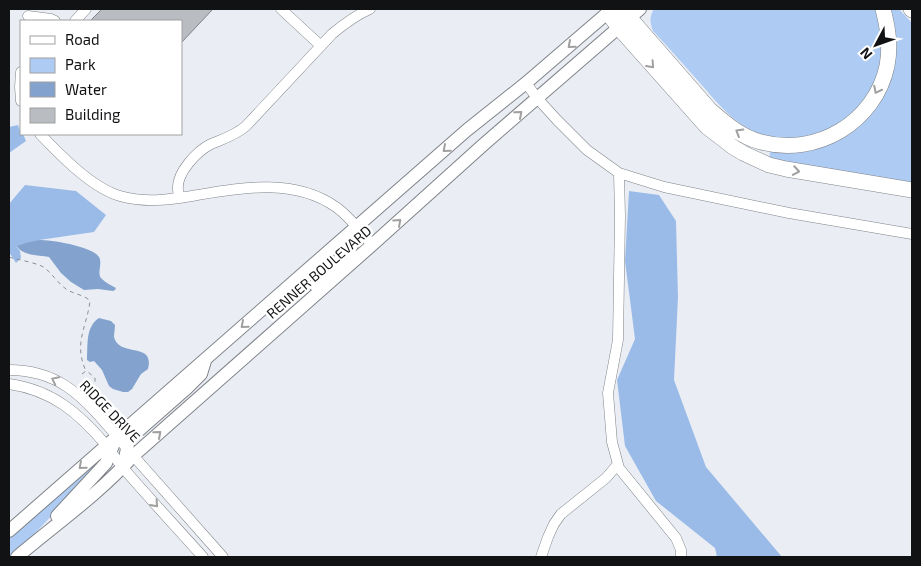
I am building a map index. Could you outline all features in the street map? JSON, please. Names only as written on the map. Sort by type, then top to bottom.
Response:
[{"type":"highway","points":[[619,13],[722,121],[738,132],[761,142],[798,146],[837,134],[859,116],[872,100],[879,88],[887,66],[888,30],[883,9]]},
{"type":"highway","points":[[619,13],[707,127],[732,147],[769,165],[912,190]]},
{"type":"main road","name":"RENNER BOULEVARD","points":[[9,531],[108,448],[117,436],[467,130],[619,13]]},
{"type":"main road","name":"RENNER BOULEVARD","points":[[22,553],[123,468],[130,452],[260,344],[537,98],[619,13]]},
{"type":"main road","points":[[260,344],[350,249],[354,241],[356,227]]},
{"type":"main road","points":[[130,452],[129,439],[201,374],[206,358]]},
{"type":"main road","points":[[22,553],[106,463],[108,448]]},
{"type":"street","points":[[76,20],[86,9]]},
{"type":"street","points":[[281,9],[321,46]]},
{"type":"street","points":[[180,198],[178,190],[183,173],[202,150],[231,136],[246,126],[332,34],[346,22],[370,9]]},
{"type":"street","points":[[28,15],[53,20]]},
{"type":"street","points":[[526,83],[557,120],[587,150],[619,173],[664,188],[789,213],[912,234]]},
{"type":"street","points":[[41,135],[87,178],[119,196],[155,201],[243,188],[269,186],[296,190],[318,197],[335,206],[347,216],[372,245]]},
{"type":"street","points":[[619,173],[618,340],[608,392],[612,442],[619,468],[676,538],[681,550],[681,557]]},
{"type":"street","name":"RIDGE DRIVE","points":[[9,370],[37,373],[68,387],[117,436],[223,557]]},
{"type":"street","name":"RIDGE DRIVE","points":[[9,384],[22,386],[44,394],[68,407],[82,419],[203,557]]},
{"type":"street","points":[[542,557],[548,536],[561,514],[606,478],[618,464]]},
{"type":"path","points":[[9,257],[45,268],[66,289],[88,298],[90,301],[89,315],[80,340],[81,359],[86,371],[95,378],[95,383]]},
{"type":"path","points":[[82,374],[86,371]]},
{"type":"green space","points":[[654,9],[876,9],[882,31],[882,52],[878,73],[870,91],[857,108],[842,121],[823,131],[801,137],[780,138],[765,136],[741,124],[726,112],[653,31],[650,20]]},
{"type":"green space","points":[[887,9],[899,9],[912,23],[912,187],[769,162],[770,151],[793,152],[879,99]]},
{"type":"green space","points":[[97,461],[100,465],[19,550],[9,557],[9,537]]},
{"type":"shaded area","points":[[18,125],[20,135],[23,135],[26,141],[9,153],[9,127]]},
{"type":"shaded area","points":[[25,185],[76,191],[106,215],[94,232],[39,240],[17,247],[21,258],[16,263],[9,252],[9,204]]},
{"type":"shaded area","points":[[629,191],[659,195],[676,221],[678,297],[674,380],[706,467],[782,557],[717,557],[715,548],[656,501],[625,446],[617,380],[635,339],[625,261]]},
{"type":"water","points":[[39,240],[71,244],[95,253],[100,260],[100,277],[116,288],[115,290],[84,290],[61,273],[49,257],[23,252],[17,246]]},
{"type":"water","points":[[99,318],[111,321],[115,325],[114,337],[117,343],[122,347],[142,352],[149,360],[148,369],[141,374],[128,392],[113,389],[109,386],[102,370],[94,361],[90,362],[87,360],[89,332],[91,326]]},
{"type":"building","points":[[102,9],[213,9],[182,42],[182,20],[91,20]]}]
